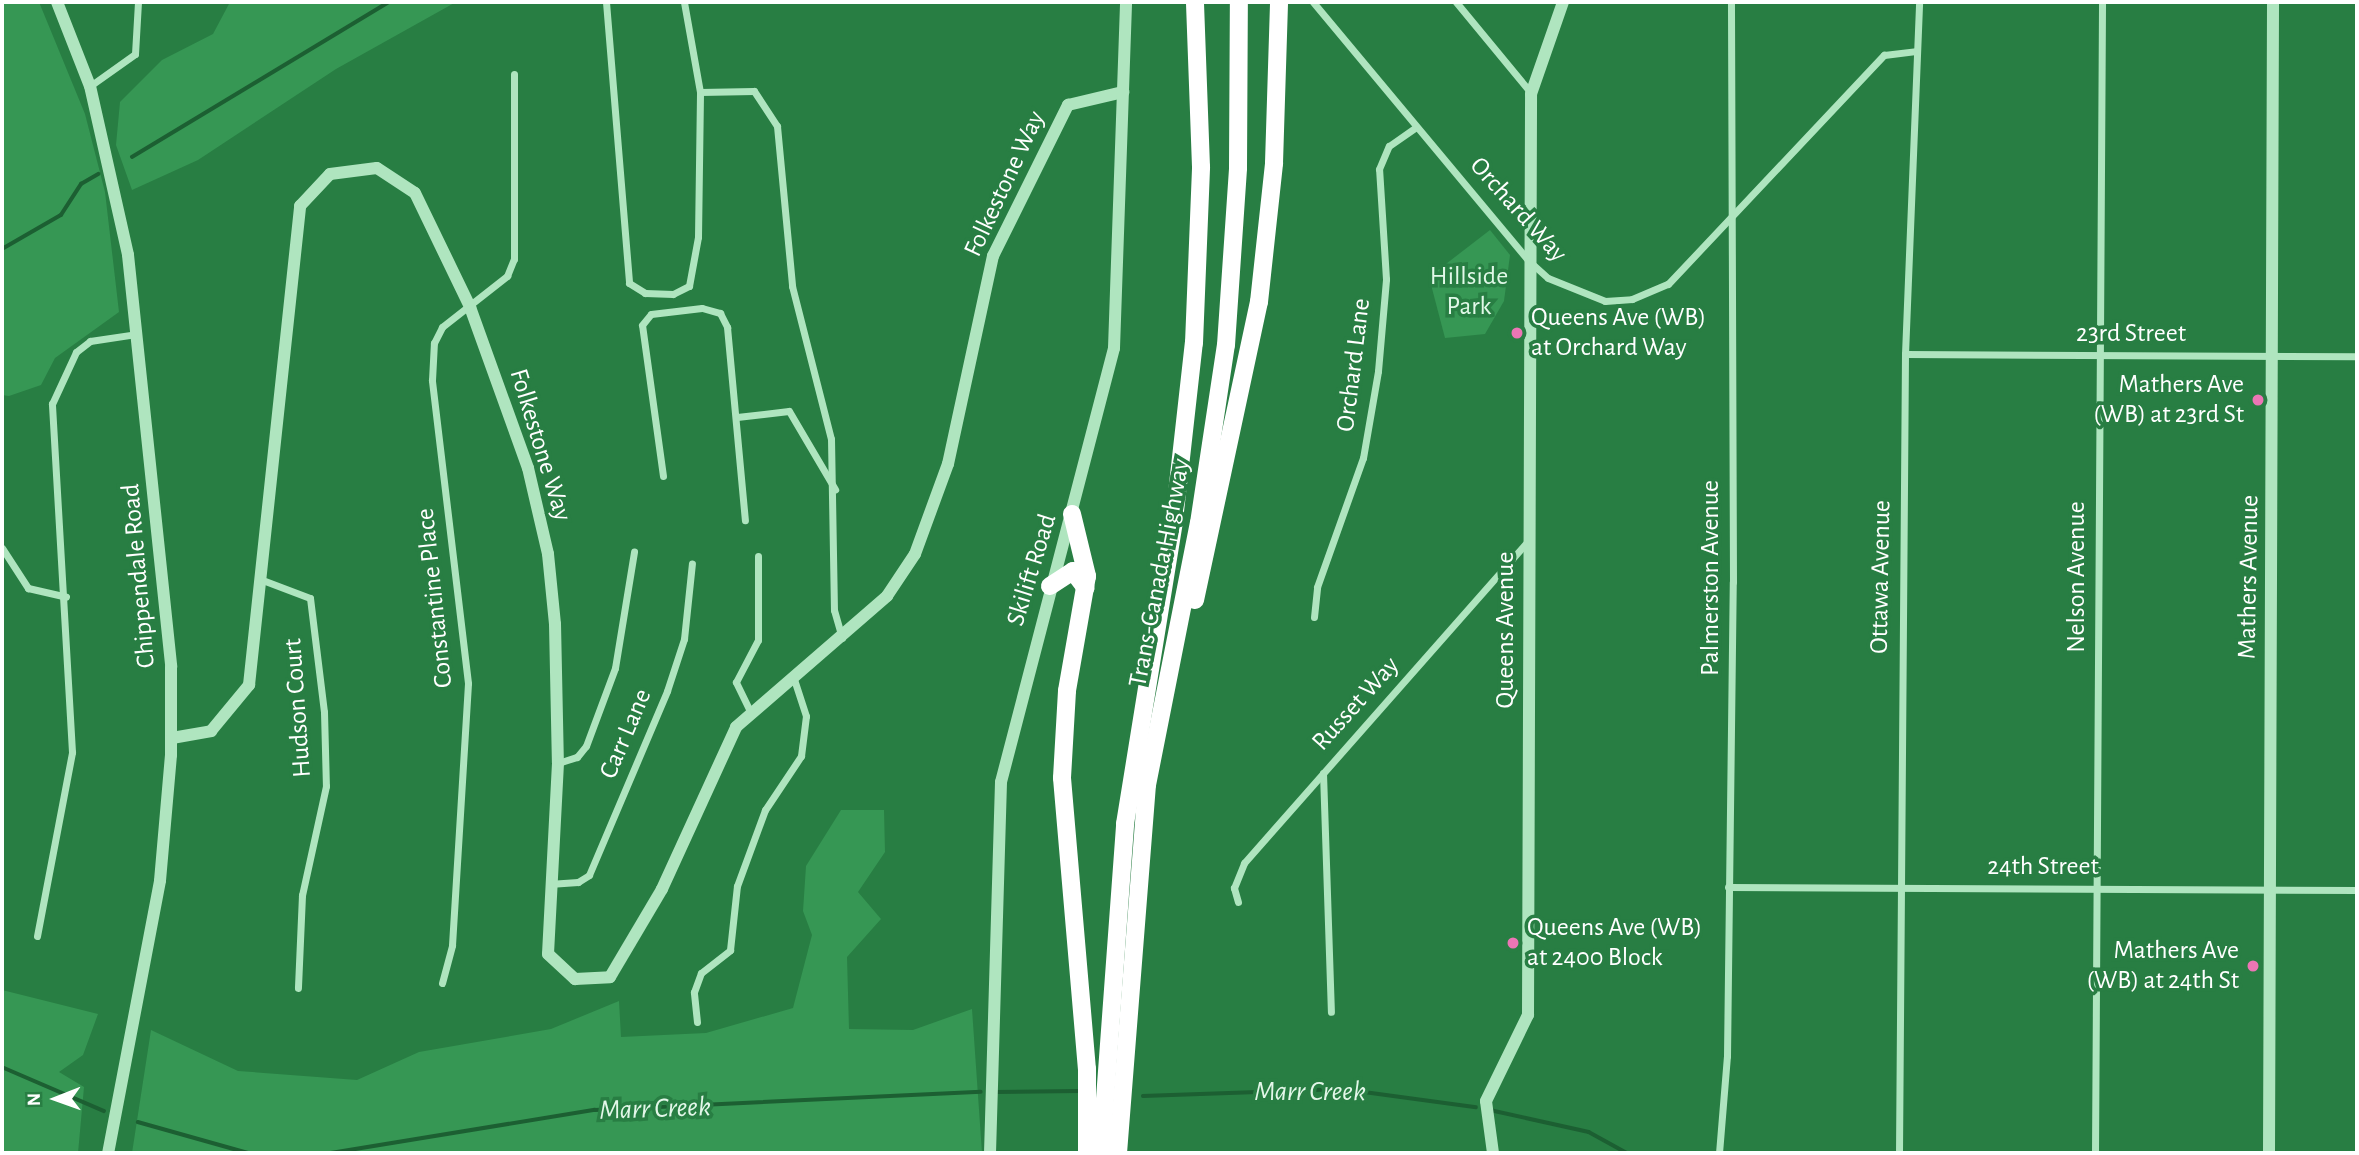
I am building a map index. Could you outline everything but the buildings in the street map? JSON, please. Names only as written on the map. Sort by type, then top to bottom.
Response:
[{"type":"highway","name":"Trans-Canada Highway","points":[[1101,1153],[1125,824],[1174,520],[1194,343],[1201,167],[1195,2]]},
{"type":"highway","name":"Trans-Canada Highway","points":[[1118,1153],[1137,871],[1154,741],[1201,512],[1226,345],[1238,168],[1239,2]]},
{"type":"highway","points":[[1154,741],[1209,546],[1251,348],[1274,163],[1279,2]]},
{"type":"highway","points":[[1073,514],[1086,589]]},
{"type":"highway","points":[[1050,586],[1073,571],[1084,577],[1086,589],[1062,758],[1087,1153]]},
{"type":"street","name":"Chippendale Road","points":[[57,2],[90,86],[126,243],[168,625],[172,738],[160,881],[108,1153]]},
{"type":"street","points":[[90,86],[135,54],[138,2]]},
{"type":"street","points":[[606,2],[629,283],[645,293],[673,294],[689,286],[698,237],[700,92],[684,2]]},
{"type":"street","name":"Skilift Road","points":[[990,1153],[1001,782],[1050,586],[1073,514],[1114,348],[1126,2]]},
{"type":"street","name":"Orchard Way","points":[[1313,2],[1530,261],[1579,294],[1632,299],[1668,284],[1731,222],[1884,55],[1916,51]]},
{"type":"street","points":[[1456,2],[1531,94]]},
{"type":"street","name":"Queens Avenue","points":[[1493,1153],[1486,1101],[1528,1015],[1531,94],[1563,2]]},
{"type":"street","name":"Palmerston Avenue","points":[[1719,1153],[1728,887],[1731,2]]},
{"type":"street","name":"Ottawa Avenue","points":[[1899,1153],[1898,887],[1905,354],[1919,2]]},
{"type":"street","name":"Nelson Avenue","points":[[2095,1153],[2102,2]]},
{"type":"street","name":"Mathers Avenue","points":[[2269,1153],[2274,355],[2273,2]]},
{"type":"street","name":"Constantine Place","points":[[442,983],[452,946],[468,671],[432,380],[434,343],[442,327],[507,276],[514,258],[514,74]]},
{"type":"street","points":[[700,92],[754,91],[777,126],[792,286],[820,387],[836,489],[834,610],[842,639]]},
{"type":"street","name":"Folkestone Way","points":[[172,738],[211,731],[241,702],[265,581],[294,237],[312,187],[354,166],[398,177],[415,193],[470,307],[528,468],[548,554],[558,763],[549,884],[548,954],[575,979],[610,977],[662,888],[716,761],[750,709],[792,672],[842,639],[902,575],[931,516],[968,385],[993,256],[1060,117],[1081,98],[1123,92]]},
{"type":"street","name":"Orchard Lane","points":[[1314,617],[1317,587],[1363,458],[1378,371],[1386,279],[1379,169],[1389,146],[1416,127]]},
{"type":"street","points":[[663,476],[641,339],[651,314],[702,308],[720,313],[737,417],[745,520]]},
{"type":"street","points":[[37,936],[72,752],[66,597],[52,404],[64,367],[90,341],[137,334]]},
{"type":"street","name":"23rd Street","points":[[1905,354],[2357,356]]},
{"type":"street","points":[[737,417],[789,411],[836,489]]},
{"type":"street","name":"Russet Way","points":[[1238,902],[1234,888],[1244,863],[1528,541]]},
{"type":"street","points":[[2,548],[28,588],[41,596],[66,597]]},
{"type":"street","points":[[558,763],[578,757],[586,746],[615,668],[634,552]]},
{"type":"street","points":[[750,709],[736,682],[758,640],[758,556]]},
{"type":"street","name":"Carr Lane","points":[[549,884],[578,882],[589,874],[671,678],[688,617],[692,563]]},
{"type":"street","name":"Hudson Court","points":[[265,581],[310,598],[324,712],[326,786],[302,895],[298,988]]},
{"type":"street","points":[[696,1021],[694,992],[701,973],[730,950],[737,886],[765,810],[801,756],[807,735],[792,672]]},
{"type":"street","points":[[1323,774],[1331,1012]]},
{"type":"street","name":"24th Street","points":[[1728,887],[2357,890]]},
{"type":"green space","points":[[2,2],[39,2],[85,114],[105,192],[119,312],[55,358],[41,385],[9,396],[2,395]]},
{"type":"green space","points":[[230,2],[456,2],[336,69],[198,160],[132,190],[116,145],[120,102],[162,60],[213,34]]},
{"type":"green space","name":"Hillside Park","points":[[1490,230],[1510,255],[1504,301],[1485,334],[1445,338],[1429,277]]},
{"type":"green space","points":[[841,810],[884,810],[885,852],[858,892],[881,919],[847,957],[849,1029],[913,1030],[972,1009],[982,1153],[132,1153],[151,1030],[238,1071],[357,1080],[419,1052],[551,1029],[619,1001],[621,1037],[706,1033],[793,1008],[812,935],[803,911],[806,866]]},
{"type":"green space","points":[[2,990],[98,1014],[83,1055],[59,1072],[84,1087],[78,1153],[2,1153]]},
{"type":"waterway","points":[[132,157],[389,2]]},
{"type":"waterway","points":[[2,249],[61,215],[81,184],[98,174]]},
{"type":"waterway","name":"Marr Creek","points":[[2,1067],[104,1111]]},
{"type":"waterway","name":"Marr Creek","points":[[1143,1096],[1342,1089],[1476,1107]]},
{"type":"waterway","name":"Marr Creek","points":[[996,1092],[1079,1091]]},
{"type":"waterway","name":"Marr Creek","points":[[331,1153],[595,1110],[981,1092]]},
{"type":"waterway","name":"Marr Creek","points":[[1490,1110],[1589,1132],[1627,1153]]},
{"type":"waterway","name":"Marr Creek","points":[[138,1122],[248,1153]]},
{"type":"place","name":"Queens Ave (WB) at Orchard Way","points":[[1517,333]]},
{"type":"place","name":"Mathers Ave (WB) at 23rd St","points":[[2258,400]]},
{"type":"place","name":"Queens Ave (WB) at 2400 Block","points":[[1513,943]]},
{"type":"place","name":"Mathers Ave (WB) at 24th St","points":[[2253,966]]}]
